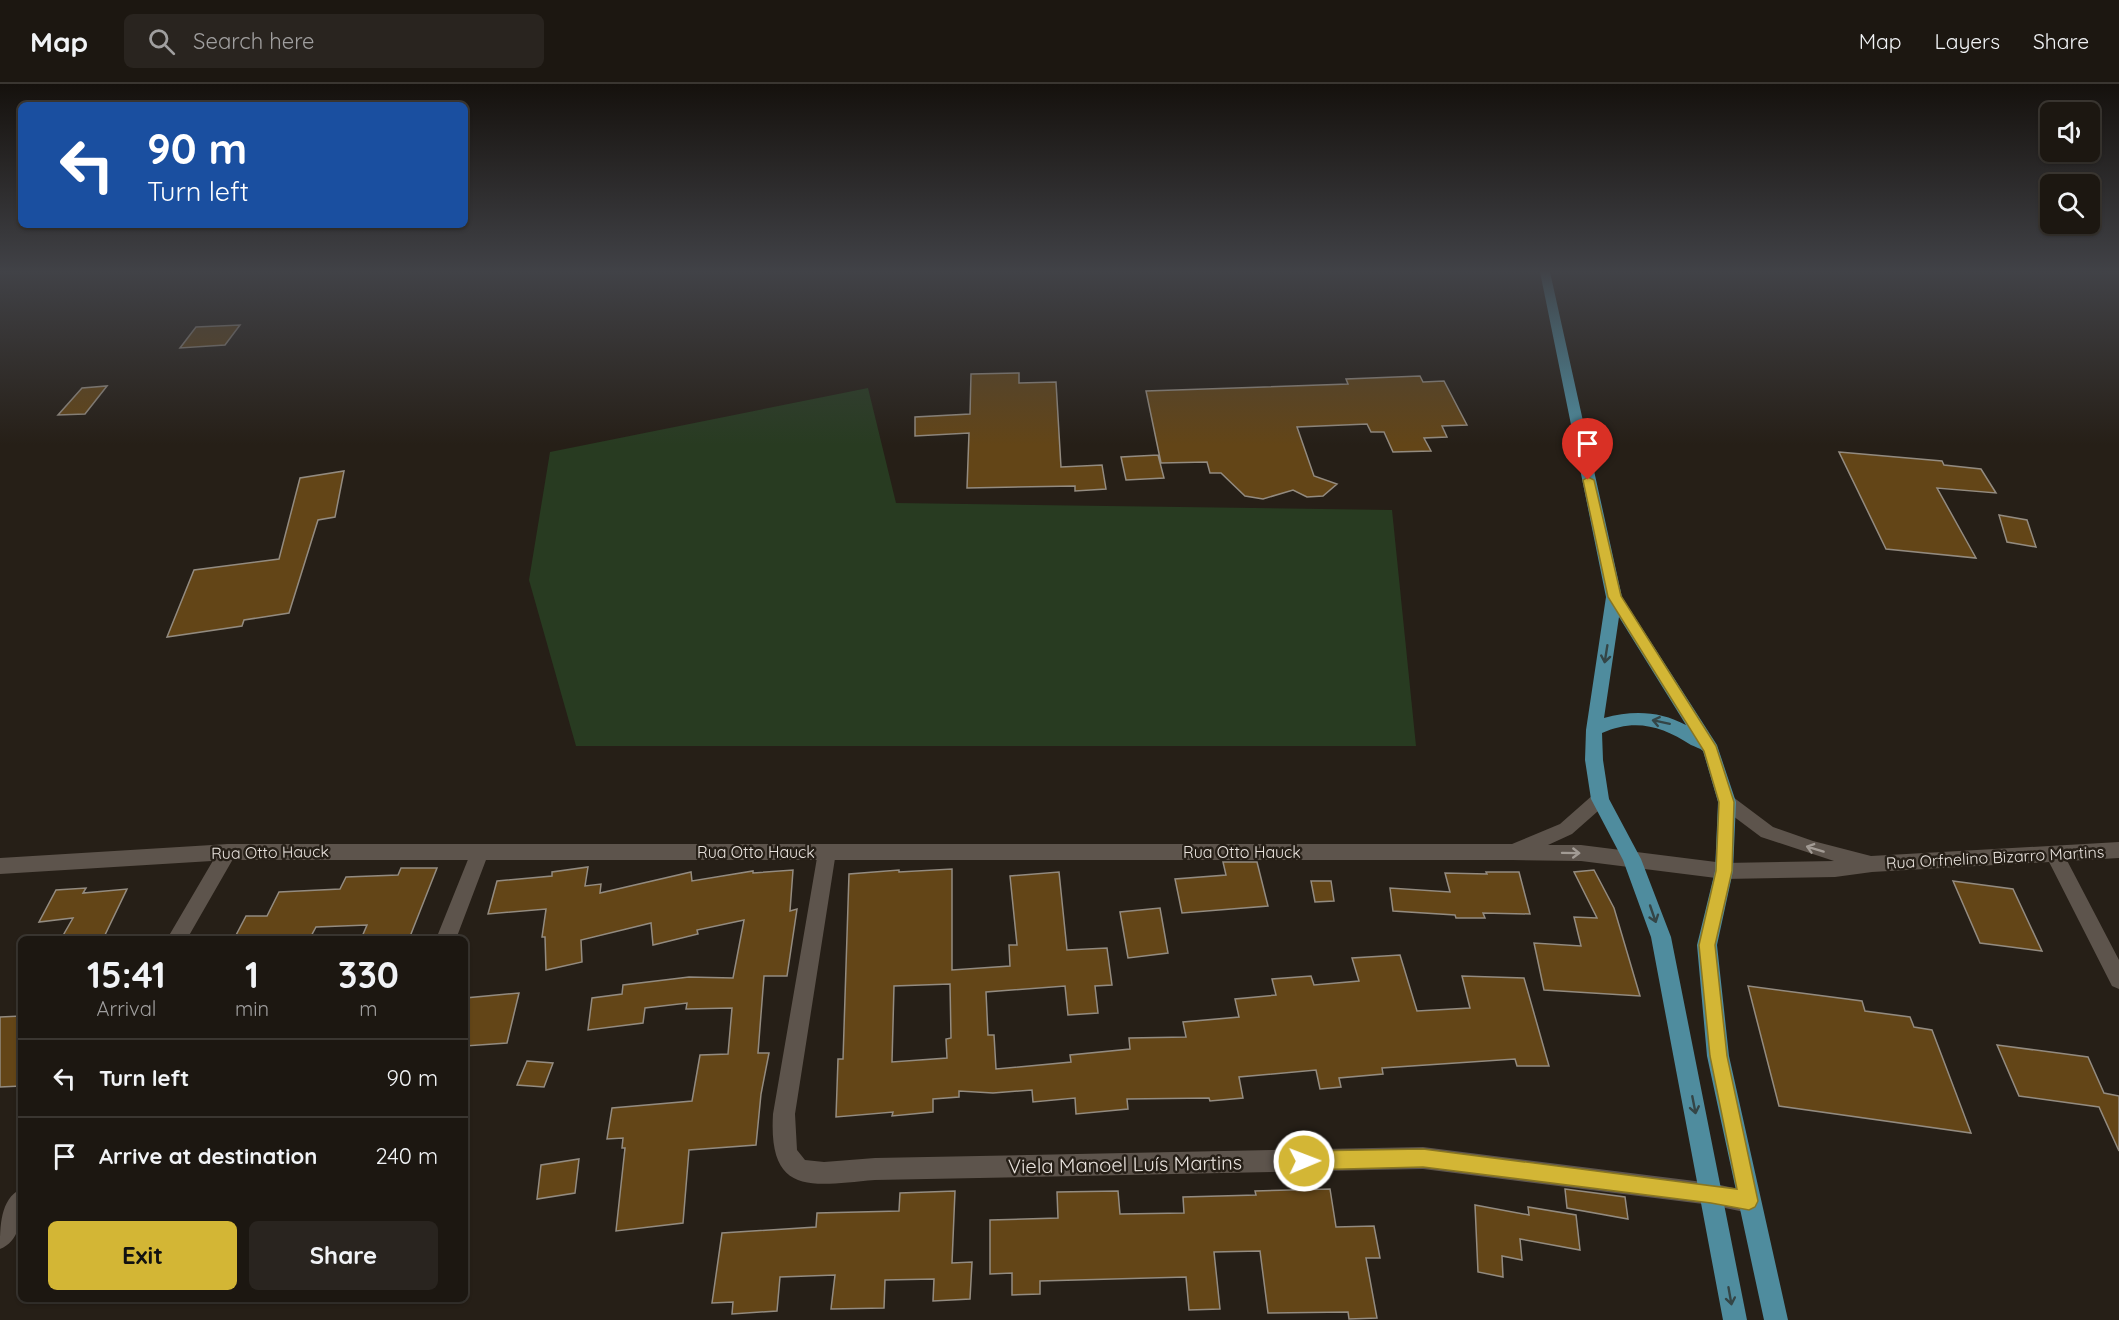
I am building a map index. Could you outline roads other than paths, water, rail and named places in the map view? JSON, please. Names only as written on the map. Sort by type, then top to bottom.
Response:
[{"type":"main road","points":[[1557,330],[1614,597],[1711,750],[1727,802],[1724,871],[1707,945],[1718,1056],[1776,1320]]},
{"type":"main road","points":[[1614,597],[1594,730],[1594,760],[1600,799],[1632,859],[1661,937],[1735,1320]]},
{"type":"main road","points":[[1594,730],[1611,721],[1633,718],[1664,720],[1685,730],[1711,750]]},
{"type":"street","points":[[1512,852],[1566,829],[1600,799]]},
{"type":"street","name":"Rua Orfnelino Bizarro Martins","points":[[1727,802],[1767,832],[1812,848],[1872,864]]},
{"type":"street","name":"Rua Orfnelino Bizarro Martins","points":[[1512,852],[1581,853],[1724,871],[1835,869],[1872,864],[2119,850]]},
{"type":"street","points":[[179,936],[228,852]]},
{"type":"street","name":"Rua Otto Hauck","points":[[0,866],[228,852],[1512,852]]},
{"type":"street","points":[[447,936],[480,852]]},
{"type":"street","name":"Viela Manoel Luís Martins","points":[[827,852],[786,1092],[783,1123],[786,1155],[797,1168],[810,1173],[899,1169],[1423,1158],[1711,1194],[1749,1201]]},
{"type":"street","points":[[2054,854],[2119,980]]},
{"type":"street","points":[[0,1237],[18,1206]]}]
